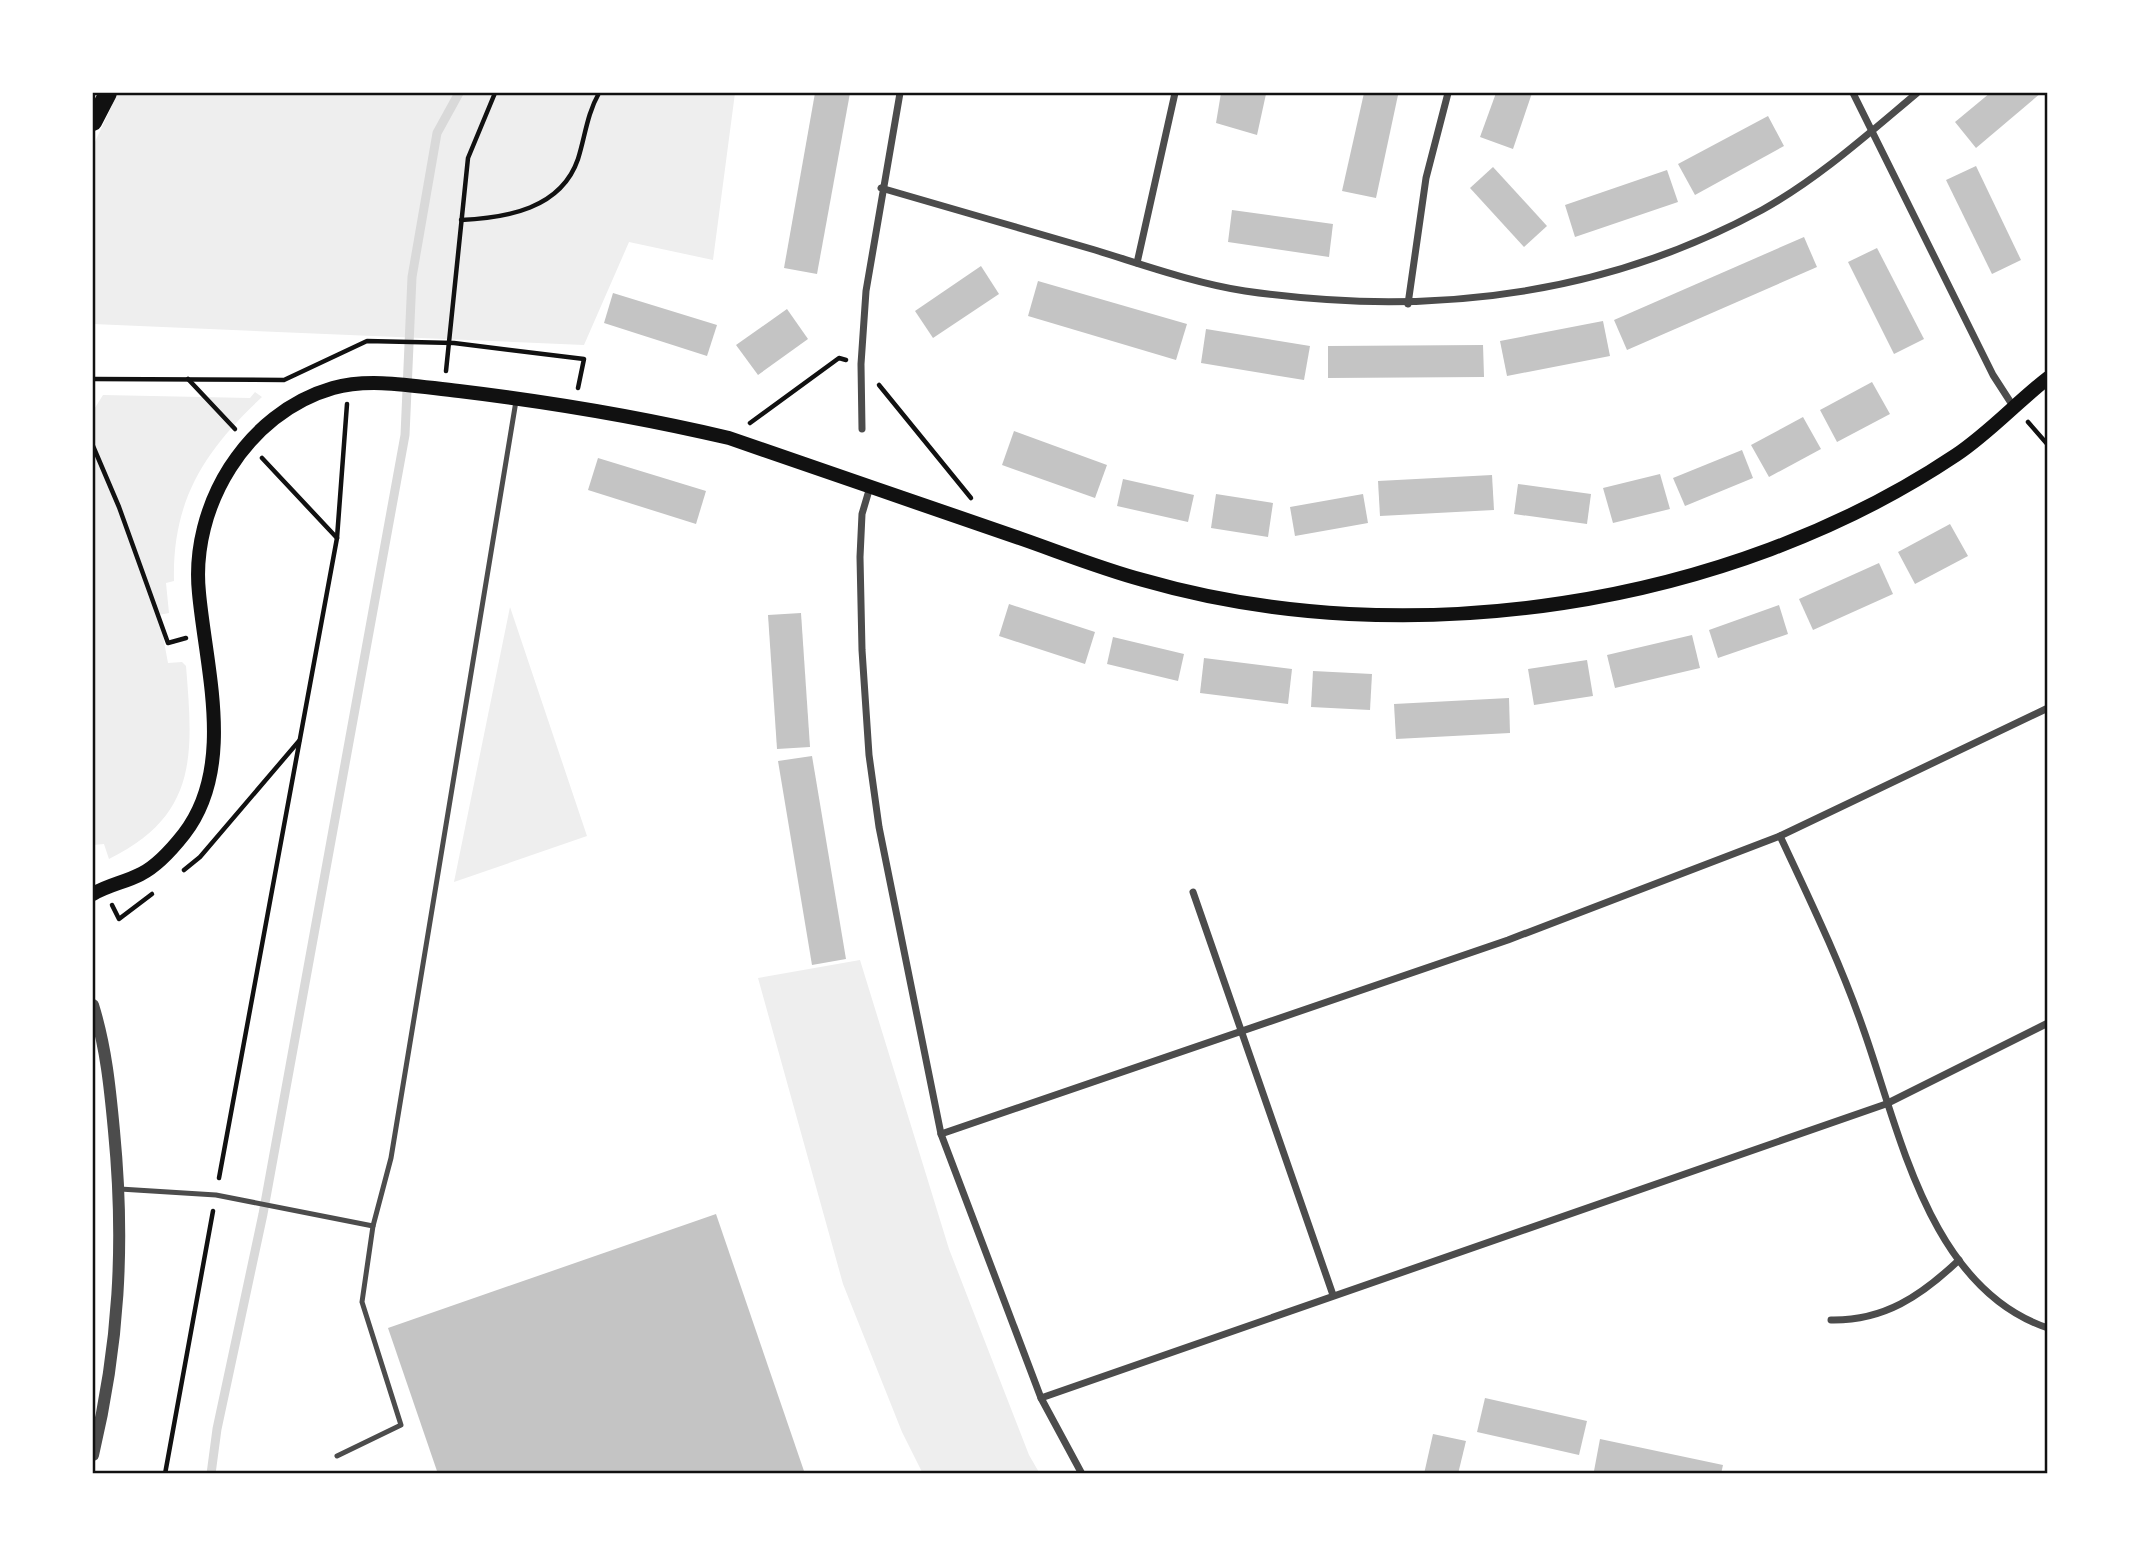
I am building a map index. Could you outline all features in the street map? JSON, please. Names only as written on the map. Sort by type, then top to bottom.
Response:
[{"type":"main road","points":[[93,122],[108,93]]},
{"type":"main road","points":[[93,894],[143,873],[185,833],[197,811],[212,764],[214,739],[198,558],[202,530],[219,486],[248,443],[280,416],[316,395],[349,386],[426,387],[516,398],[672,424],[729,438],[1143,581],[1231,600],[1341,613],[1418,615],[1496,612],[1570,603],[1663,583],[1734,561],[1809,533],[1883,498],[1959,453],[2048,378]]},
{"type":"street","points":[[863,429],[861,364],[866,291],[881,188],[900,93]]},
{"type":"street","points":[[1137,263],[1175,93]]},
{"type":"street","points":[[1408,304],[1426,178],[1448,93]]},
{"type":"street","points":[[1853,93],[1993,374],[2013,405]]},
{"type":"street","points":[[881,188],[1137,263],[1244,291],[1408,304],[1518,295],[1620,269],[1710,235],[1763,209],[1808,180],[1917,93]]},
{"type":"street","points":[[871,486],[862,514],[860,556],[862,650],[869,755],[879,827],[941,1134],[1041,1398],[1082,1474]]},
{"type":"street","points":[[941,1134],[1508,940],[1780,836],[2048,708]]},
{"type":"street","points":[[1780,836],[1826,934],[1865,1032],[1885,1104],[1918,1190],[1959,1260],[1982,1285],[2007,1306],[2048,1328]]},
{"type":"street","points":[[1193,892],[1333,1295]]},
{"type":"street","points":[[93,1005],[102,1035],[109,1080],[120,1189],[121,1256],[112,1365],[93,1455]]},
{"type":"street","points":[[1041,1398],[1885,1104],[1915,1092],[2048,1023]]},
{"type":"street","points":[[1831,1320],[1859,1321],[1885,1312],[1926,1289],[1959,1260]]},
{"type":"lane","points":[[337,1457],[401,1425],[362,1302],[373,1226],[391,1158],[516,398]]},
{"type":"lane","points":[[120,1189],[216,1195],[373,1226]]},
{"type":"path","points":[[445,390],[468,158],[495,93]]},
{"type":"path","points":[[461,220],[522,212],[559,187],[576,163],[589,114],[599,93]]},
{"type":"path","points":[[93,379],[284,380],[367,341],[448,342],[584,359],[579,388],[570,387]]},
{"type":"path","points":[[729,438],[839,358],[861,364],[972,500]]},
{"type":"path","points":[[187,379],[233,427]]},
{"type":"path","points":[[165,1474],[337,538],[349,386]]},
{"type":"path","points":[[2013,405],[2048,445]]},
{"type":"path","points":[[93,446],[119,507],[167,643],[204,634]]},
{"type":"path","points":[[270,466],[337,538]]},
{"type":"shaded area","points":[[118,93],[735,93],[713,260],[629,242],[584,345],[93,324],[93,146]]},
{"type":"shaded area","points":[[255,392],[262,397],[209,457],[186,501],[175,552],[174,581],[166,583],[169,613],[159,615],[168,663],[182,662],[186,666],[190,727],[184,779],[175,802],[160,823],[138,842],[109,859],[104,844],[93,845],[93,411],[103,395],[250,398]]},
{"type":"shaded area","points":[[510,607],[587,836],[454,882]]},
{"type":"shaded area","points":[[860,960],[949,1249],[1029,1455],[1040,1474],[923,1474],[902,1432],[843,1284],[758,978]]},
{"type":"building","points":[[815,93],[850,93],[817,274],[784,268]]},
{"type":"building","points":[[1221,93],[1266,94],[1257,135],[1216,123]]},
{"type":"building","points":[[1364,93],[1398,95],[1376,198],[1342,191]]},
{"type":"building","points":[[1496,93],[1532,93],[1513,149],[1480,137]]},
{"type":"building","points":[[1990,93],[2041,93],[1976,148],[1955,122]]},
{"type":"building","points":[[1768,116],[1784,146],[1695,195],[1678,164]]},
{"type":"building","points":[[1976,166],[2021,260],[1992,274],[1946,180]]},
{"type":"building","points":[[1493,167],[1547,226],[1524,247],[1470,188]]},
{"type":"building","points":[[1667,170],[1678,202],[1575,237],[1565,205]]},
{"type":"building","points":[[1232,210],[1333,224],[1329,257],[1228,242]]},
{"type":"building","points":[[1804,237],[1817,267],[1627,350],[1614,320]]},
{"type":"building","points":[[1877,248],[1924,339],[1894,354],[1848,262]]},
{"type":"building","points":[[981,266],[999,294],[933,338],[915,311]]},
{"type":"building","points":[[1038,281],[1187,324],[1176,360],[1028,316]]},
{"type":"building","points":[[613,293],[717,325],[707,356],[604,323]]},
{"type":"building","points":[[787,309],[808,339],[758,375],[736,345]]},
{"type":"building","points":[[1603,321],[1610,356],[1507,376],[1500,341]]},
{"type":"building","points":[[1206,329],[1310,346],[1304,380],[1201,363]]},
{"type":"building","points":[[1483,345],[1484,377],[1328,378],[1328,346]]},
{"type":"building","points":[[1872,382],[1890,414],[1837,442],[1820,410]]},
{"type":"building","points":[[1803,417],[1821,449],[1769,477],[1751,445]]},
{"type":"building","points":[[1014,431],[1107,465],[1095,498],[1002,465]]},
{"type":"building","points":[[1742,450],[1753,478],[1685,506],[1673,478]]},
{"type":"building","points":[[598,458],[706,491],[696,524],[588,490]]},
{"type":"building","points":[[1660,474],[1670,509],[1613,523],[1603,488]]},
{"type":"building","points":[[1492,475],[1494,510],[1380,516],[1378,481]]},
{"type":"building","points":[[1123,479],[1194,495],[1188,522],[1117,506]]},
{"type":"building","points":[[1518,484],[1591,494],[1587,524],[1514,514]]},
{"type":"building","points":[[1216,494],[1273,503],[1268,537],[1211,528]]},
{"type":"building","points":[[1363,494],[1368,523],[1295,536],[1290,507]]},
{"type":"building","points":[[1950,524],[1968,556],[1915,584],[1898,552]]},
{"type":"building","points":[[1879,563],[1893,594],[1813,630],[1799,599]]},
{"type":"building","points":[[1009,604],[1095,632],[1085,664],[999,636]]},
{"type":"building","points":[[1779,605],[1788,634],[1718,658],[1709,630]]},
{"type":"building","points":[[801,613],[810,747],[777,749],[768,615]]},
{"type":"building","points":[[1692,635],[1700,668],[1615,688],[1607,655]]},
{"type":"building","points":[[1113,637],[1184,654],[1178,681],[1107,664]]},
{"type":"building","points":[[1204,658],[1292,669],[1288,704],[1200,693]]},
{"type":"building","points":[[1587,660],[1593,696],[1534,705],[1528,669]]},
{"type":"building","points":[[1313,671],[1372,674],[1370,710],[1311,707]]},
{"type":"building","points":[[1509,698],[1510,733],[1396,739],[1394,704]]},
{"type":"building","points":[[812,756],[846,959],[812,965],[778,761]]},
{"type":"building","points":[[716,1214],[805,1474],[438,1474],[388,1328]]},
{"type":"building","points":[[1485,1398],[1587,1421],[1579,1455],[1477,1432]]},
{"type":"building","points":[[1433,1434],[1466,1441],[1458,1474],[1424,1474]]},
{"type":"building","points":[[1600,1439],[1723,1465],[1721,1474],[1609,1474],[1594,1471]]},
{"type":"waterway","points":[[211,1474],[217,1429],[263,1214],[405,435],[412,277],[437,133],[459,93]]}]
